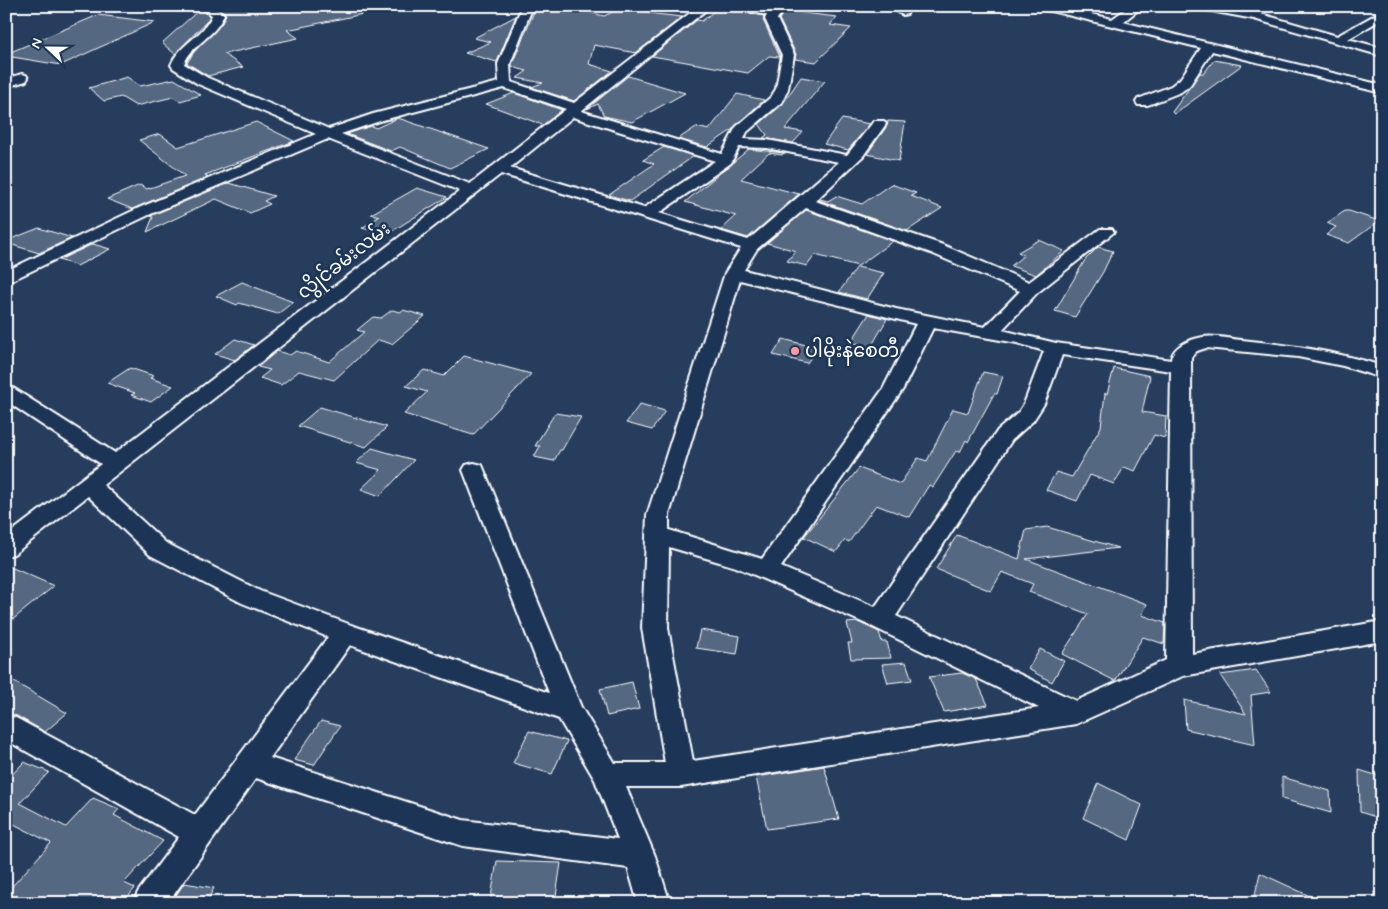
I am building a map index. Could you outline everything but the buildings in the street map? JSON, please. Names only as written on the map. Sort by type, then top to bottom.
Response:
[{"type":"street","points":[[204,6],[218,14],[214,25],[181,55],[177,65],[202,81],[328,134],[471,190]]},
{"type":"street","points":[[505,84],[504,64],[528,6]]},
{"type":"street","name":"လွိုင်ခမ်းလမ်း","points":[[6,548],[499,169],[706,6]]},
{"type":"street","points":[[739,6],[778,10]]},
{"type":"street","points":[[1043,6],[1382,89]]},
{"type":"street","points":[[1114,24],[1138,6]]},
{"type":"street","points":[[1200,6],[1257,11],[1338,40],[1382,52]]},
{"type":"street","points":[[648,214],[726,160],[741,130],[777,99],[782,89],[788,55],[771,19],[778,10]]},
{"type":"street","points":[[1338,40],[1382,14]]},
{"type":"street","points":[[1143,102],[1176,89],[1185,82],[1208,47]]},
{"type":"street","points":[[6,83],[22,78]]},
{"type":"street","points":[[6,278],[147,210],[328,134],[378,116],[505,84],[574,110],[726,160]]},
{"type":"street","points":[[681,775],[655,628],[658,515],[734,273],[751,246],[804,202],[858,153],[879,124]]},
{"type":"street","points":[[736,143],[767,144],[849,160]]},
{"type":"street","points":[[499,169],[751,246]]},
{"type":"street","points":[[804,202],[937,249],[1031,289]]},
{"type":"street","points":[[989,333],[1031,289],[1106,232]]},
{"type":"street","points":[[734,273],[927,321],[1055,348],[1181,368]]},
{"type":"street","points":[[766,571],[893,389],[927,321]]},
{"type":"street","points":[[1179,666],[1181,355],[1190,347],[1205,342],[1298,351],[1347,361],[1382,372]]},
{"type":"street","points":[[880,618],[1005,435],[1026,417],[1034,404],[1055,348]]},
{"type":"street","points":[[6,392],[116,464]]},
{"type":"street","points":[[474,470],[569,711],[606,775],[640,856],[654,903]]},
{"type":"street","points":[[89,484],[158,549],[251,597],[345,633],[569,711]]},
{"type":"street","points":[[658,535],[744,561],[880,618],[1076,713]]},
{"type":"street","points":[[606,775],[681,775],[1076,713],[1179,666],[1382,631]]},
{"type":"street","points":[[149,903],[345,633]]},
{"type":"street","points":[[6,726],[200,833]]},
{"type":"street","points":[[250,764],[463,833],[640,856]]},
{"type":"place","name":"ပါမိုးနဲစေတီ","points":[[795,351]]}]
